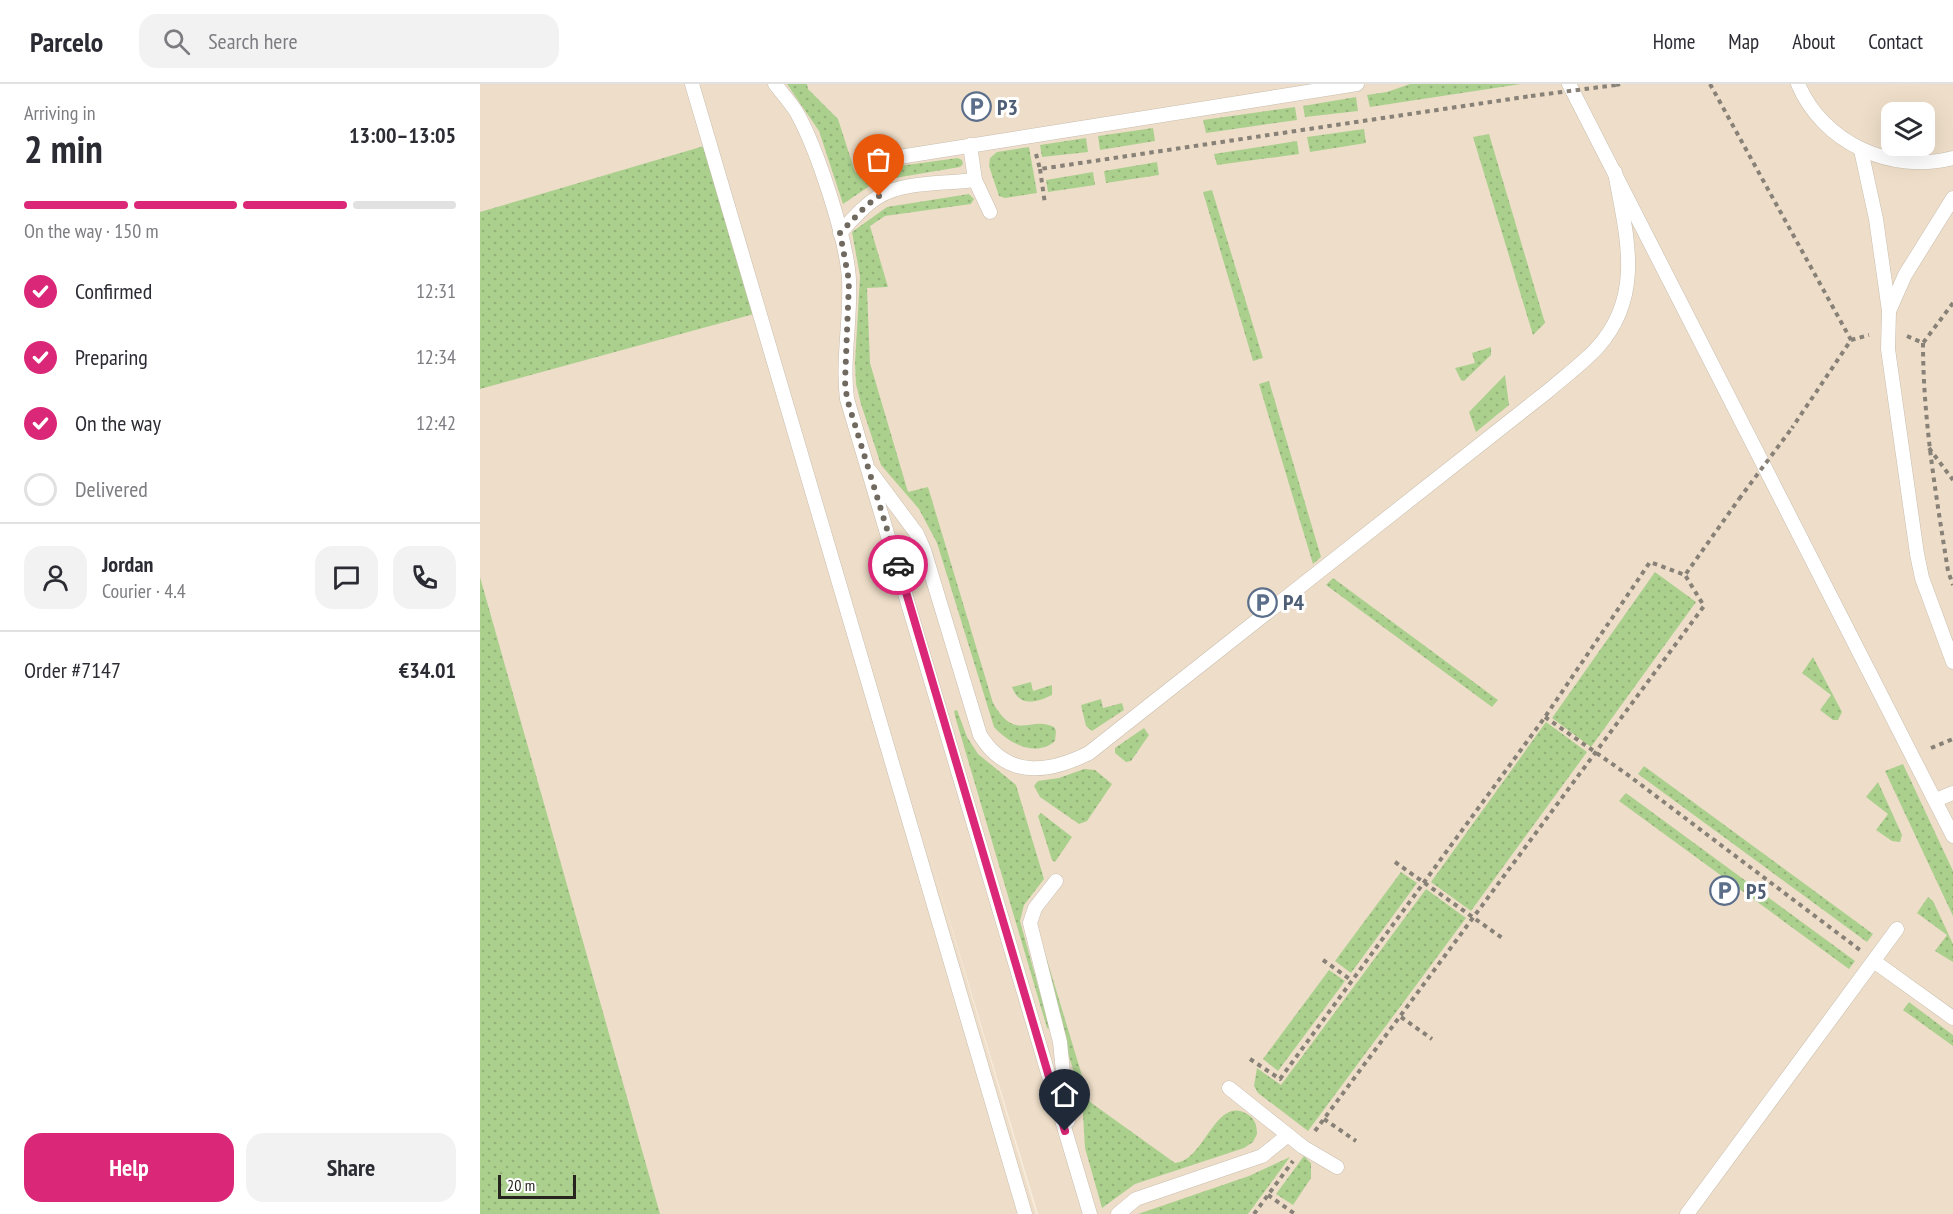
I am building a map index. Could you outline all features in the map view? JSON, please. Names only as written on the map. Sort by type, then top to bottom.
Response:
[{"type":"lane","points":[[692,84],[1025,1214]]},
{"type":"lane","points":[[774,84],[796,113],[806,134],[840,233],[849,281],[845,382],[847,399],[1089,1214]]},
{"type":"lane","points":[[863,158],[874,161],[1358,84]]},
{"type":"lane","points":[[1569,84],[1953,836]]},
{"type":"lane","points":[[1798,84],[1827,127],[1861,150],[1903,161],[1953,158]]},
{"type":"lane","points":[[970,145],[975,180],[990,212]]},
{"type":"lane","points":[[1861,150],[1875,210],[1889,311],[1888,349],[1917,554],[1922,578],[1953,662]]},
{"type":"lane","points":[[870,471],[921,542],[980,735],[986,744],[1000,757],[1032,770],[1068,764],[1089,753],[1548,391],[1596,350],[1620,315],[1629,272],[1627,239],[1615,172]]},
{"type":"lane","points":[[840,233],[879,196],[899,188],[975,180]]},
{"type":"lane","points":[[1889,311],[1905,275],[1953,198]]},
{"type":"lane","points":[[1936,800],[1953,793]]},
{"type":"lane","points":[[1056,881],[1035,908],[1030,923],[1060,1042],[1071,1154]]},
{"type":"lane","points":[[1687,1214],[1850,996],[1897,929]]},
{"type":"lane","points":[[1875,962],[1953,1018]]},
{"type":"lane","points":[[1229,1088],[1303,1147],[1337,1167]]},
{"type":"lane","points":[[1118,1214],[1136,1198],[1262,1156],[1288,1135]]},
{"type":"path","points":[[1040,170],[1618,84]]},
{"type":"path","points":[[1685,575],[1792,428],[1851,340],[1710,84]]},
{"type":"path","points":[[1032,135],[1045,204]]},
{"type":"path","points":[[1923,343],[1929,447],[1948,571],[1953,585]]},
{"type":"path","points":[[1929,447],[1953,480]]},
{"type":"path","points":[[1250,1059],[1280,1079],[1545,717],[1650,562],[1685,575],[1704,606],[1254,1214]]},
{"type":"path","points":[[1545,717],[1875,962]]},
{"type":"path","points":[[1395,862],[1505,940]]},
{"type":"path","points":[[1323,960],[1351,980]]},
{"type":"path","points":[[1401,1017],[1432,1039]]},
{"type":"path","points":[[1324,1119],[1356,1141]]},
{"type":"path","points":[[1268,1195],[1295,1214]]},
{"type":"shaded area","points":[[480,84],[1953,84],[1953,1214],[1038,1214],[925,839],[1036,1214],[480,1214]]},
{"type":"green space","points":[[787,84],[807,84],[808,89],[838,119],[855,172],[958,158],[963,164],[960,167],[877,181],[843,204],[819,131]]},
{"type":"green space","points":[[1410,84],[1521,84],[1370,107],[1367,95],[1387,92]]},
{"type":"green space","points":[[1356,97],[1358,111],[1305,117],[1303,106]]},
{"type":"green space","points":[[1295,107],[1297,120],[1206,133],[1203,120]]},
{"type":"green space","points":[[1153,128],[1155,141],[1100,150],[1098,136]]},
{"type":"green space","points":[[1364,129],[1366,143],[1310,152],[1307,137]]},
{"type":"green space","points":[[1489,134],[1545,323],[1533,335],[1473,137]]},
{"type":"green space","points":[[1086,138],[1088,152],[1042,157],[1040,145]]},
{"type":"green space","points":[[1297,141],[1299,154],[1217,165],[1214,154]]},
{"type":"green space","points":[[704,146],[754,314],[480,389],[480,212]]},
{"type":"green space","points":[[1029,147],[1037,193],[1005,198],[999,196],[989,166],[990,158],[997,152]]},
{"type":"green space","points":[[1157,162],[1159,175],[1106,183],[1104,171]]},
{"type":"green space","points":[[1093,172],[1095,185],[1048,192],[1046,180]]},
{"type":"green space","points":[[1212,190],[1263,358],[1253,361],[1203,192]]},
{"type":"green space","points":[[969,194],[974,199],[971,204],[885,216],[870,226],[888,287],[867,288],[870,363],[908,492],[928,487],[993,703],[1001,715],[1016,725],[1045,724],[1054,727],[1055,741],[1039,748],[1014,743],[994,727],[937,543],[919,509],[881,465],[856,384],[860,276],[852,232],[887,207]]},
{"type":"green space","points":[[1491,347],[1491,355],[1464,381],[1461,380],[1455,368],[1475,363],[1472,353]]},
{"type":"green space","points":[[1505,375],[1509,405],[1476,432],[1469,412]]},
{"type":"green space","points":[[1269,381],[1321,557],[1313,564],[1259,384]]},
{"type":"green space","points":[[1655,572],[1696,602],[1591,747],[1552,718]]},
{"type":"green space","points":[[480,577],[660,1214],[480,1214]]},
{"type":"green space","points":[[1333,578],[1498,700],[1492,707],[1326,585]]},
{"type":"green space","points":[[1813,657],[1842,712],[1838,720],[1833,720],[1820,710],[1831,695],[1802,673]]},
{"type":"green space","points":[[1031,682],[1033,691],[1052,685],[1052,695],[1029,702],[1019,698],[1012,687]]},
{"type":"green space","points":[[1101,699],[1103,708],[1122,703],[1124,710],[1092,731],[1086,726],[1081,705]]},
{"type":"green space","points":[[957,710],[967,737],[978,754],[1016,785],[1044,879],[1024,905],[1020,921],[1050,1029],[1047,1028],[955,716],[954,711]]},
{"type":"green space","points":[[1546,722],[1587,752],[1471,911],[1431,882]]},
{"type":"green space","points":[[1144,728],[1149,735],[1131,761],[1126,762],[1115,753],[1115,748]]},
{"type":"green space","points":[[1903,764],[1953,871],[1953,916],[1885,771]]},
{"type":"green space","points":[[1644,766],[1873,934],[1867,942],[1638,774]]},
{"type":"green space","points":[[1084,769],[1095,770],[1112,784],[1087,821],[1079,824],[1040,797],[1034,786],[1038,781],[1059,778]]},
{"type":"green space","points":[[1878,782],[1902,835],[1900,842],[1892,841],[1876,830],[1888,814],[1866,797]]},
{"type":"green space","points":[[1626,793],[1855,961],[1849,969],[1619,801]]},
{"type":"green space","points":[[1041,813],[1072,837],[1055,862],[1052,860],[1038,816]]},
{"type":"green space","points":[[1401,872],[1417,883],[1351,973],[1335,961]]},
{"type":"green space","points":[[1426,889],[1466,918],[1308,1131],[1258,1093],[1254,1086],[1257,1068],[1281,1085]]},
{"type":"green space","points":[[1928,897],[1933,901],[1953,944],[1953,962],[1935,951],[1947,935],[1917,913]]},
{"type":"green space","points":[[1038,930],[1090,1102],[1175,1163],[1185,1160],[1194,1152],[1226,1113],[1236,1111],[1247,1114],[1254,1120],[1257,1134],[1253,1142],[1244,1148],[1135,1184],[1102,1208],[1085,1148],[1082,1098],[1067,1050],[1062,1020],[1035,931]]},
{"type":"green space","points":[[1329,970],[1345,981],[1278,1071],[1263,1059]]},
{"type":"green space","points":[[1909,1002],[1953,1035],[1953,1046],[1903,1010]]},
{"type":"green space","points":[[1304,1156],[1311,1163],[1311,1178],[1293,1205],[1276,1194]]},
{"type":"green space","points":[[1290,1157],[1248,1214],[1138,1214],[1249,1176]]},
{"type":"way so far","points":[[879,196],[840,233],[849,281],[845,382],[847,399],[898,565]]},
{"type":"place","name":"P3","points":[[976,107]]},
{"type":"place","name":"P4","points":[[1262,602]]},
{"type":"place","name":"P5","points":[[1725,891]]},
{"type":"route","points":[[898,565],[1065,1131]]}]
